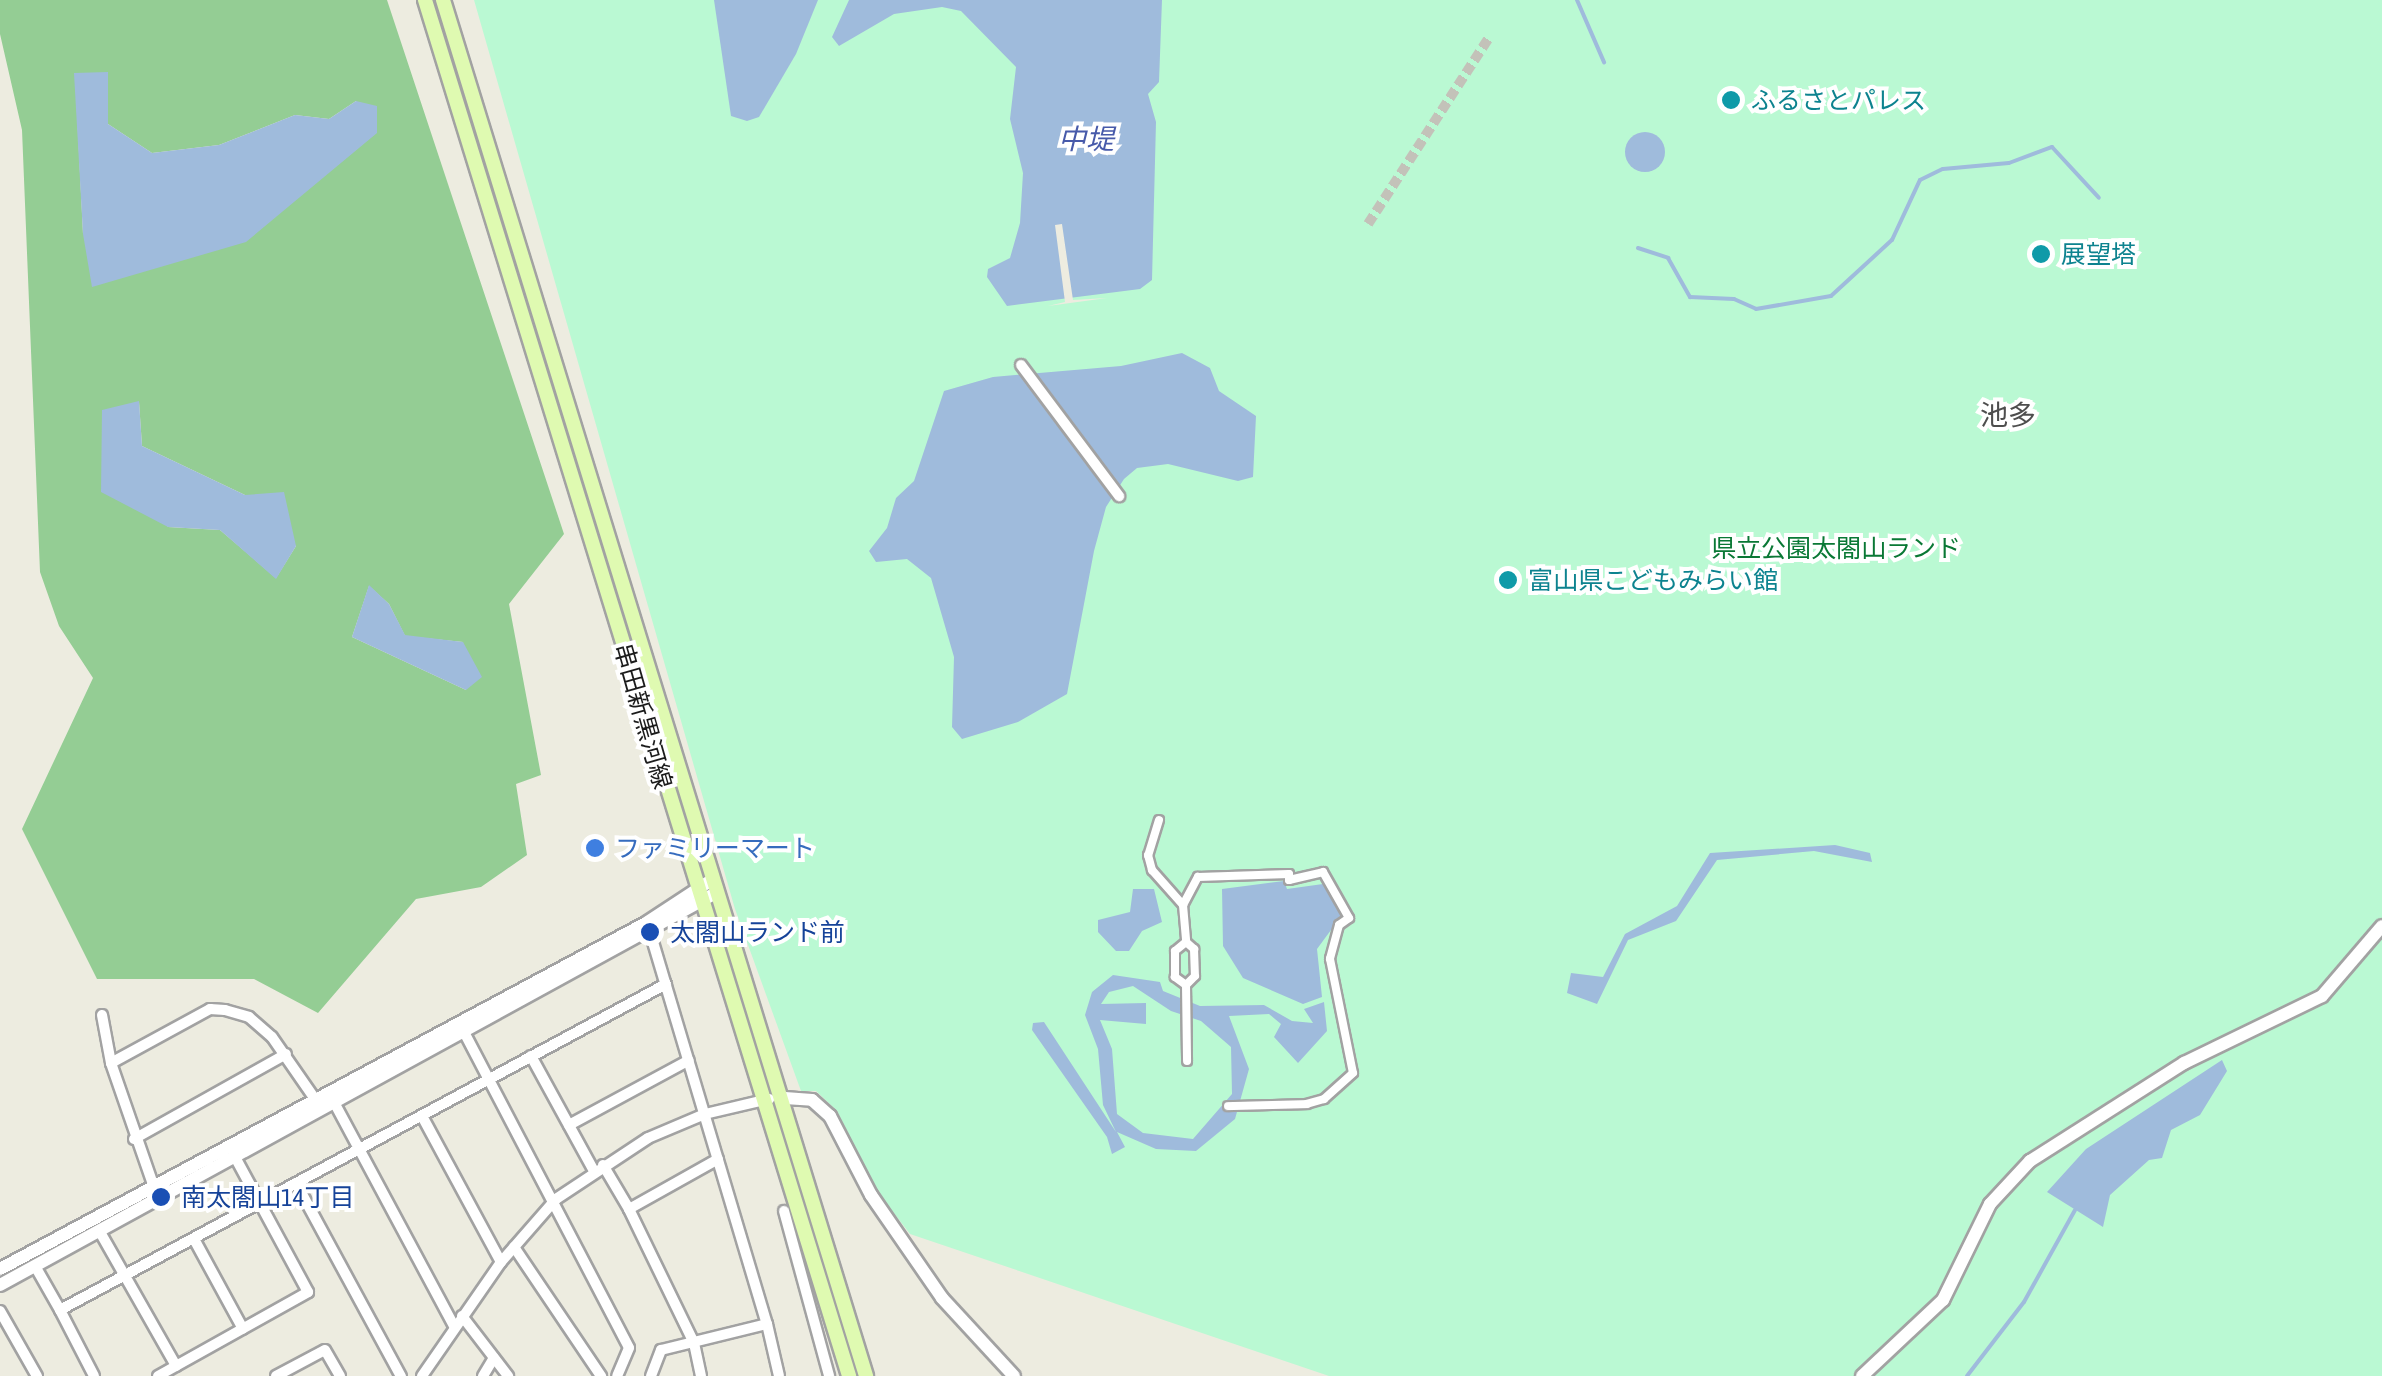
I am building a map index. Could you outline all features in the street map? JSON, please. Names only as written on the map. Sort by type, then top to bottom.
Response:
[{"type":"main road","name":"串田新黒河線","points":[[423,0],[697,897],[849,1376]]},
{"type":"main road","name":"串田新黒河線","points":[[444,0],[712,887],[784,1098],[866,1376]]},
{"type":"main road","name":"串田新黒河線","points":[[454,0],[520,245]]},
{"type":"street","points":[[1021,365],[1118,496]]},
{"type":"street","points":[[1159,820],[1148,855],[1152,870],[1184,905]]},
{"type":"street","points":[[1187,1060],[1186,985],[1195,976],[1194,949],[1186,942],[1184,905],[1198,877],[1313,880],[1323,872],[1349,918],[1339,925],[1330,959],[1352,1073],[1324,1099],[1307,1104],[1228,1106]]},
{"type":"street","points":[[0,1269],[315,1099],[650,932],[712,887]]},
{"type":"street","points":[[0,1285],[335,1104],[464,1032],[502,1005],[697,897]]},
{"type":"street","points":[[1862,1376],[1943,1300],[1990,1204],[2030,1161],[2184,1063],[2322,996],[2382,926]]},
{"type":"street","points":[[650,932],[779,1376]]},
{"type":"street","points":[[1186,942],[1175,951],[1175,977],[1186,985]]},
{"type":"street","points":[[60,1310],[666,984]]},
{"type":"street","points":[[111,1063],[210,1009],[249,1017],[286,1054],[315,1099]]},
{"type":"street","points":[[102,1015],[111,1063],[134,1139],[154,1187]]},
{"type":"street","points":[[464,1032],[556,1199],[558,1216],[629,1348],[616,1376]]},
{"type":"street","points":[[134,1139],[286,1054]]},
{"type":"street","points":[[531,1056],[570,1126],[629,1209],[694,1344],[701,1376]]},
{"type":"street","points":[[570,1126],[689,1060]]},
{"type":"street","points":[[422,1376],[501,1262],[556,1199],[599,1168],[705,1114],[784,1098],[812,1100],[830,1116],[871,1195],[932,1283],[1014,1376]]},
{"type":"street","points":[[335,1104],[458,1321],[508,1376]]},
{"type":"street","points":[[422,1116],[501,1262]]},
{"type":"street","points":[[158,1376],[308,1292],[235,1157]]},
{"type":"street","points":[[629,1209],[718,1159]]},
{"type":"street","points":[[296,1183],[401,1376]]},
{"type":"street","points":[[784,1211],[830,1376]]},
{"type":"street","points":[[100,1232],[176,1366]]},
{"type":"street","points":[[194,1239],[243,1329]]},
{"type":"street","points":[[514,1247],[602,1376]]},
{"type":"street","points":[[35,1266],[94,1376]]},
{"type":"street","points":[[0,1311],[37,1376]]},
{"type":"street","points":[[651,1376],[661,1350],[767,1324]]},
{"type":"street","points":[[276,1376],[325,1350],[340,1376]]},
{"type":"street","points":[[483,1376],[494,1358]]},
{"type":"green space","points":[[0,0],[387,0],[564,534],[509,604],[541,775],[516,784],[527,855],[481,887],[416,899],[318,1013],[254,979],[97,979],[22,829],[93,678],[59,626],[40,572],[22,130],[0,34]],"holes":[[[75,73],[108,124],[152,153],[219,145],[295,115],[329,119],[356,101],[376,133],[330,171],[83,234]],[[139,402],[142,446],[245,495],[296,546],[276,578],[220,530],[168,527],[102,411]],[[369,586],[389,604],[405,636],[463,642],[466,690],[352,637]]]},
{"type":"green space","name":"県立公園太閤山ランド","points":[[474,0],[2382,0],[2382,1376],[1329,1376],[910,1234],[876,1190],[837,1111],[816,1091],[801,1091],[735,909]]},
{"type":"water","points":[[714,0],[818,0],[796,54],[759,117],[747,121],[731,116]]},
{"type":"water","name":"中堤","points":[[849,0],[1162,0],[1159,82],[1148,94],[1156,122],[1152,280],[1140,289],[1007,306],[987,277],[988,269],[1010,258],[1020,223],[1023,173],[1010,119],[1016,67],[961,11],[942,7],[894,14],[839,46],[832,37]]},
{"type":"water","points":[[108,72],[108,124],[152,153],[219,145],[295,115],[329,119],[356,101],[377,106],[377,133],[246,242],[92,287],[83,234],[74,73]]},
{"type":"water","points":[[1645,132],[1659,138],[1665,152],[1659,166],[1645,172],[1631,166],[1625,152],[1631,138]]},
{"type":"water","points":[[1182,353],[1210,368],[1219,391],[1256,416],[1253,477],[1238,481],[1168,464],[1137,468],[1124,479],[1106,507],[1094,551],[1067,694],[1018,722],[962,739],[952,727],[954,657],[931,578],[907,559],[876,562],[869,551],[887,528],[896,498],[914,481],[944,391],[993,377],[1121,366]]},
{"type":"water","points":[[139,401],[142,446],[245,495],[284,492],[296,546],[276,579],[220,530],[168,527],[101,492],[102,410]]},
{"type":"water","points":[[369,585],[389,604],[405,635],[463,642],[482,677],[466,690],[352,637]]},
{"type":"water","points":[[1835,845],[1870,853],[1872,862],[1814,851],[1717,860],[1676,921],[1628,940],[1597,1004],[1567,993],[1571,973],[1603,977],[1625,934],[1677,906],[1710,853]]},
{"type":"water","points":[[1284,881],[1287,889],[1323,884],[1342,915],[1317,949],[1322,997],[1303,1004],[1243,978],[1223,946],[1222,889]]},
{"type":"water","points":[[1133,889],[1154,889],[1162,922],[1142,931],[1129,951],[1116,951],[1098,932],[1098,920],[1130,912]]},
{"type":"water","points":[[1113,975],[1160,982],[1163,991],[1200,1006],[1264,1005],[1292,1021],[1313,1023],[1304,1009],[1324,1002],[1327,1031],[1298,1063],[1274,1037],[1281,1024],[1269,1014],[1229,1016],[1249,1069],[1235,1119],[1196,1151],[1156,1149],[1117,1132],[1125,1147],[1112,1154],[1107,1137],[1032,1030],[1033,1023],[1044,1022],[1116,1132],[1103,1105],[1098,1049],[1085,1015],[1092,992]],"holes":[[[1133,986],[1171,1011],[1201,1021],[1231,1047],[1232,1094],[1193,1139],[1143,1133],[1117,1114],[1112,1049],[1100,1020],[1146,1024],[1146,1003],[1101,1004],[1109,992]]]},
{"type":"water","points":[[2222,1060],[2227,1071],[2200,1115],[2171,1130],[2162,1158],[2149,1160],[2110,1195],[2103,1227],[2047,1192],[2086,1149]]},
{"type":"pier","points":[[1062,224],[1073,300],[1107,298],[1048,306],[1065,302],[1055,225]]},
{"type":"waterway","points":[[1577,0],[1604,62]]},
{"type":"waterway","points":[[1638,248],[1668,258],[1690,297],[1734,299],[1756,309],[1831,296],[1892,240],[1920,180],[1943,169],[2009,163],[2052,147],[2099,198]]},
{"type":"waterway","points":[[1967,1376],[2024,1302],[2075,1210]]},
{"type":"tunnel","points":[[1368,224],[1489,38]]},
{"type":"place","name":"ふるさとパレス","points":[[1731,100]]},
{"type":"place","name":"展望塔","points":[[2041,254]]},
{"type":"place","name":"富山県こどもみらい館","points":[[1508,580]]},
{"type":"place","name":"ファミリーマート","points":[[595,848]]},
{"type":"place","name":"太閤山ランド前","points":[[650,932]]},
{"type":"place","name":"南太閤山14丁目","points":[[161,1197]]},
{"type":"district","name":"池多","points":[[2008,415]]}]
